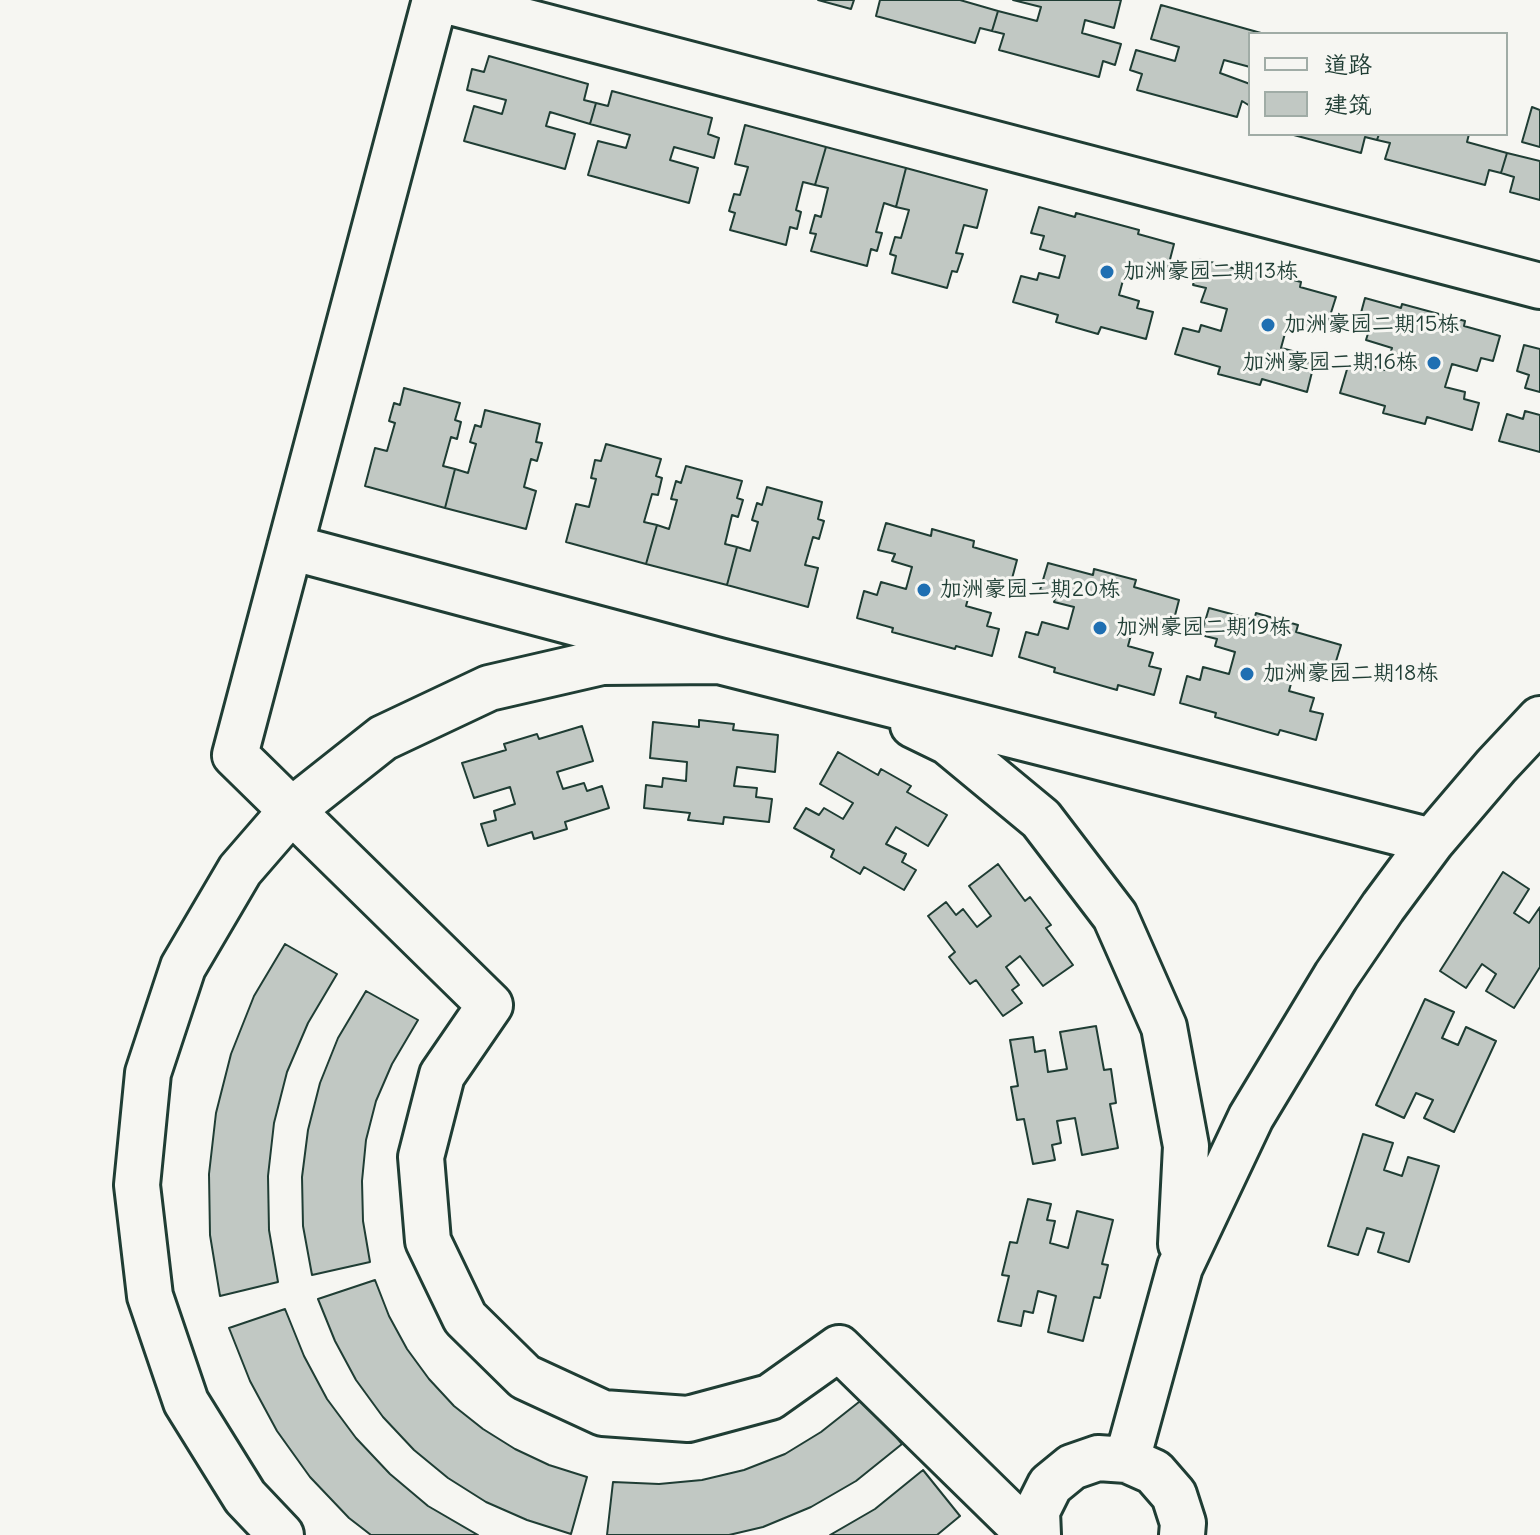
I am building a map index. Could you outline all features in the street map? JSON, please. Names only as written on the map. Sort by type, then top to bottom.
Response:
[{"type":"lane","points":[[435,0],[235,755],[490,1005],[442,1075],[421,1157],[428,1241],[465,1318],[525,1377],[603,1413],[688,1419],[770,1397],[839,1348],[1030,1535]]},
{"type":"lane","points":[[443,0],[1540,286]]},
{"type":"lane","points":[[290,547],[719,661],[1432,841]]},
{"type":"lane","points":[[281,1535],[245,1497],[186,1402],[150,1296],[137,1185],[148,1073],[183,967],[240,870],[292,810],[383,738],[489,688],[602,662],[719,661]]},
{"type":"lane","points":[[850,694],[948,742],[1041,819],[1115,916],[1164,1027],[1170,1056],[1186,1146],[1180,1267]]},
{"type":"lane","points":[[1127,1460],[1180,1267],[1251,1117],[1336,976],[1383,907],[1432,841],[1540,719]]},
{"type":"lane","points":[[1038,1535],[1037,1511],[1050,1485],[1072,1467],[1098,1458],[1127,1460],[1154,1472],[1174,1495],[1183,1523],[1182,1535]]},
{"type":"building","points":[[818,0],[854,0],[851,9]]},
{"type":"building","points":[[880,0],[960,0],[998,11],[992,31],[980,28],[975,43],[876,16]]},
{"type":"building","points":[[1013,0],[1121,0],[1114,28],[1085,20],[1082,33],[1121,44],[1115,65],[1103,61],[1099,77],[999,50],[1004,34],[992,31],[998,11],[1037,21],[1041,7]]},
{"type":"building","points":[[1161,5],[1257,32],[1248,32],[1248,66],[1224,60],[1220,73],[1248,83],[1248,105],[1242,101],[1237,117],[1137,90],[1142,74],[1130,70],[1136,50],[1175,61],[1179,47],[1151,39]]},
{"type":"building","points":[[489,56],[588,84],[584,100],[596,103],[590,124],[550,112],[546,126],[575,134],[565,169],[464,141],[474,106],[502,114],[506,100],[467,90],[472,69],[484,72]]},
{"type":"building","points":[[612,91],[712,118],[708,134],[719,138],[714,158],[674,147],[670,160],[698,168],[689,203],[588,175],[598,141],[626,148],[630,135],[590,124],[596,103],[608,106]]},
{"type":"building","points":[[1532,107],[1540,110],[1540,147],[1522,142]]},
{"type":"building","points":[[745,125],[826,147],[815,185],[803,182],[796,210],[801,212],[797,229],[790,227],[786,245],[730,230],[735,213],[729,211],[734,194],[740,195],[748,167],[735,164]]},
{"type":"building","points":[[1297,136],[1378,136],[1377,140],[1365,137],[1361,153]]},
{"type":"building","points":[[1378,136],[1468,136],[1467,142],[1507,153],[1501,173],[1489,170],[1485,185],[1385,159],[1390,143],[1377,140]]},
{"type":"building","points":[[826,147],[906,168],[896,207],[884,203],[876,232],[882,233],[877,251],[871,249],[867,266],[811,251],[816,234],[810,233],[815,215],[821,217],[828,188],[815,185]]},
{"type":"building","points":[[1507,153],[1540,161],[1540,200],[1510,192],[1514,177],[1501,173]]},
{"type":"building","points":[[906,168],[987,190],[977,228],[964,225],[956,253],[963,254],[957,272],[952,271],[947,288],[892,273],[896,256],[890,254],[895,237],[901,238],[909,210],[896,207]]},
{"type":"building","name":"加洲豪园二期13栋","points":[[1039,207],[1075,217],[1076,213],[1139,230],[1138,234],[1174,244],[1167,271],[1154,267],[1151,280],[1125,273],[1119,295],[1139,301],[1137,308],[1153,312],[1146,339],[1101,327],[1098,334],[1056,322],[1058,315],[1013,302],[1021,276],[1037,280],[1039,273],[1059,278],[1065,256],[1040,249],[1044,236],[1031,233]]},
{"type":"building","name":"加洲豪园二期15栋","points":[[1200,259],[1236,269],[1238,265],[1301,282],[1300,287],[1336,297],[1328,322],[1316,319],[1312,332],[1287,326],[1281,348],[1300,353],[1299,360],[1314,364],[1307,392],[1262,379],[1260,385],[1218,374],[1220,367],[1175,354],[1183,328],[1199,332],[1201,325],[1221,331],[1227,309],[1201,302],[1206,288],[1193,285]]},
{"type":"building","name":"加洲豪园二期16栋","points":[[1365,298],[1401,308],[1402,304],[1465,321],[1464,326],[1500,336],[1493,361],[1481,358],[1477,371],[1452,364],[1445,387],[1465,392],[1464,399],[1479,403],[1472,430],[1427,417],[1425,424],[1383,413],[1385,406],[1340,393],[1348,366],[1364,371],[1366,364],[1385,370],[1392,348],[1366,340],[1370,327],[1358,324]]},
{"type":"building","points":[[1524,345],[1540,349],[1540,392],[1525,388],[1529,375],[1517,371]]},
{"type":"building","points":[[404,388],[460,403],[455,420],[461,422],[457,439],[451,437],[443,466],[455,469],[445,508],[365,486],[375,448],[387,451],[395,423],[389,421],[394,403],[400,405]]},
{"type":"building","points":[[485,410],[540,424],[536,442],[542,443],[537,461],[531,459],[524,487],[536,491],[526,529],[445,508],[455,469],[468,473],[476,444],[470,442],[475,425],[481,427]]},
{"type":"building","points":[[1525,411],[1540,415],[1540,452],[1499,441],[1507,414],[1523,419]]},
{"type":"building","points":[[606,444],[661,459],[656,476],[662,478],[658,495],[652,494],[644,522],[657,525],[646,564],[566,542],[576,504],[589,507],[596,479],[591,478],[595,460],[601,461]]},
{"type":"building","points":[[686,466],[742,481],[737,498],[743,500],[738,517],[732,515],[725,544],[737,547],[727,585],[646,564],[657,525],[669,529],[677,500],[671,499],[676,481],[681,483]]},
{"type":"building","points":[[767,487],[822,502],[818,519],[824,521],[819,539],[813,537],[805,565],[818,568],[808,607],[727,585],[737,547],[750,551],[758,522],[752,520],[757,503],[762,505]]},
{"type":"building","name":"加洲豪园二期20栋","points":[[886,523],[931,536],[932,529],[974,541],[973,547],[1017,560],[1010,586],[994,582],[992,589],[972,584],[966,606],[991,613],[987,626],[999,629],[992,656],[892,632],[893,628],[857,618],[864,591],[877,595],[881,582],[906,589],[912,567],[892,561],[895,554],[878,550]]},
{"type":"building","name":"加洲豪园二期19栋","points":[[1048,563],[1093,575],[1094,569],[1136,580],[1134,587],[1179,600],[1172,627],[1155,622],[1154,629],[1134,624],[1128,646],[1153,653],[1149,666],[1161,669],[1154,695],[1118,685],[1117,690],[1054,672],[1055,668],[1019,657],[1026,632],[1038,635],[1042,622],[1068,629],[1074,607],[1054,602],[1056,594],[1040,590]]},
{"type":"building","name":"加洲豪园二期18栋","points":[[1209,608],[1254,620],[1256,613],[1298,625],[1296,632],[1341,645],[1333,671],[1317,667],[1315,674],[1295,669],[1289,691],[1314,698],[1310,711],[1323,714],[1316,740],[1280,730],[1278,735],[1215,717],[1216,713],[1180,703],[1187,676],[1200,680],[1203,667],[1229,674],[1235,652],[1215,646],[1217,639],[1201,635]]},
{"type":"building","points":[[699,720],[734,724],[733,730],[778,735],[775,772],[737,767],[734,786],[757,788],[756,797],[772,799],[769,822],[724,817],[723,824],[688,820],[690,813],[644,808],[646,785],[662,787],[663,778],[686,781],[687,762],[650,758],[653,722],[699,727]]},
{"type":"building","points":[[582,726],[593,761],[557,772],[563,789],[584,783],[587,791],[602,786],[609,808],[565,822],[567,829],[534,839],[532,832],[488,846],[481,824],[496,820],[494,811],[515,804],[510,787],[474,798],[462,763],[506,750],[504,744],[537,734],[539,739]]},
{"type":"building","points":[[838,752],[878,775],[881,769],[911,786],[907,792],[947,815],[928,846],[896,827],[886,844],[906,854],[902,862],[916,870],[904,890],[864,867],[860,874],[831,857],[834,850],[794,828],[806,808],[819,815],[824,808],[843,819],[853,803],[820,784]]},
{"type":"building","points":[[998,864],[1025,901],[1030,897],[1051,925],[1046,928],[1073,965],[1043,986],[1020,956],[1006,967],[1019,985],[1012,990],[1022,1003],[1003,1016],[976,980],[970,984],[949,957],[955,952],[928,916],[946,902],[956,915],[963,909],[977,927],[991,916],[969,886]]},
{"type":"building","points":[[1503,872],[1529,889],[1514,913],[1529,923],[1540,907],[1540,967],[1514,1008],[1486,991],[1496,974],[1482,964],[1466,988],[1440,971]]},
{"type":"building","points":[[285,944],[337,974],[308,1023],[287,1072],[274,1123],[268,1176],[269,1230],[278,1282],[220,1296],[210,1235],[209,1174],[216,1113],[231,1054],[254,996]]},
{"type":"building","points":[[366,991],[418,1020],[392,1064],[376,1101],[366,1140],[362,1181],[363,1221],[370,1262],[312,1275],[303,1226],[302,1177],[308,1130],[320,1083],[338,1038]]},
{"type":"building","points":[[1425,999],[1454,1012],[1442,1038],[1458,1045],[1466,1027],[1496,1041],[1454,1132],[1424,1118],[1433,1100],[1416,1093],[1404,1118],[1376,1105]]},
{"type":"building","points":[[1096,1026],[1104,1070],[1111,1069],[1116,1103],[1110,1104],[1118,1148],[1082,1155],[1075,1118],[1057,1121],[1061,1143],[1052,1145],[1055,1160],[1033,1164],[1024,1119],[1017,1120],[1011,1087],[1018,1086],[1010,1040],[1033,1037],[1035,1052],[1045,1050],[1048,1072],[1067,1069],[1060,1032]]},
{"type":"building","points":[[1363,1134],[1393,1143],[1384,1170],[1402,1176],[1408,1157],[1439,1166],[1409,1262],[1378,1252],[1384,1233],[1367,1228],[1358,1255],[1328,1246]]},
{"type":"building","points":[[1028,1199],[1051,1204],[1047,1220],[1055,1221],[1050,1243],[1068,1248],[1077,1211],[1113,1220],[1102,1264],[1108,1265],[1100,1298],[1094,1297],[1083,1341],[1048,1332],[1056,1296],[1038,1291],[1033,1313],[1024,1311],[1021,1326],[998,1321],[1009,1276],[1002,1275],[1010,1242],[1017,1243]]},
{"type":"building","points":[[375,1280],[389,1316],[407,1349],[454,1406],[515,1449],[549,1465],[587,1477],[571,1534],[527,1520],[486,1502],[448,1478],[414,1450],[383,1417],[356,1380],[335,1341],[318,1299]]},
{"type":"building","points":[[285,1309],[304,1356],[327,1399],[356,1438],[390,1474],[428,1506],[478,1535],[371,1535],[349,1518],[310,1477],[277,1431],[250,1381],[229,1328]]},
{"type":"building","points":[[864,1398],[902,1444],[856,1481],[811,1507],[763,1527],[729,1535],[607,1535],[613,1482],[659,1484],[702,1480],[744,1470],[785,1454],[821,1432]]},
{"type":"building","points":[[923,1470],[960,1516],[937,1535],[830,1535],[875,1509]]},
{"type":"place","name":"加洲豪园二期13栋","points":[[1107,272]]},
{"type":"place","name":"加洲豪园二期15栋","points":[[1268,325]]},
{"type":"place","name":"加洲豪园二期16栋","points":[[1434,363]]},
{"type":"place","name":"加洲豪园二期20栋","points":[[924,590]]},
{"type":"place","name":"加洲豪园二期19栋","points":[[1100,628]]},
{"type":"place","name":"加洲豪园二期18栋","points":[[1247,674]]}]
